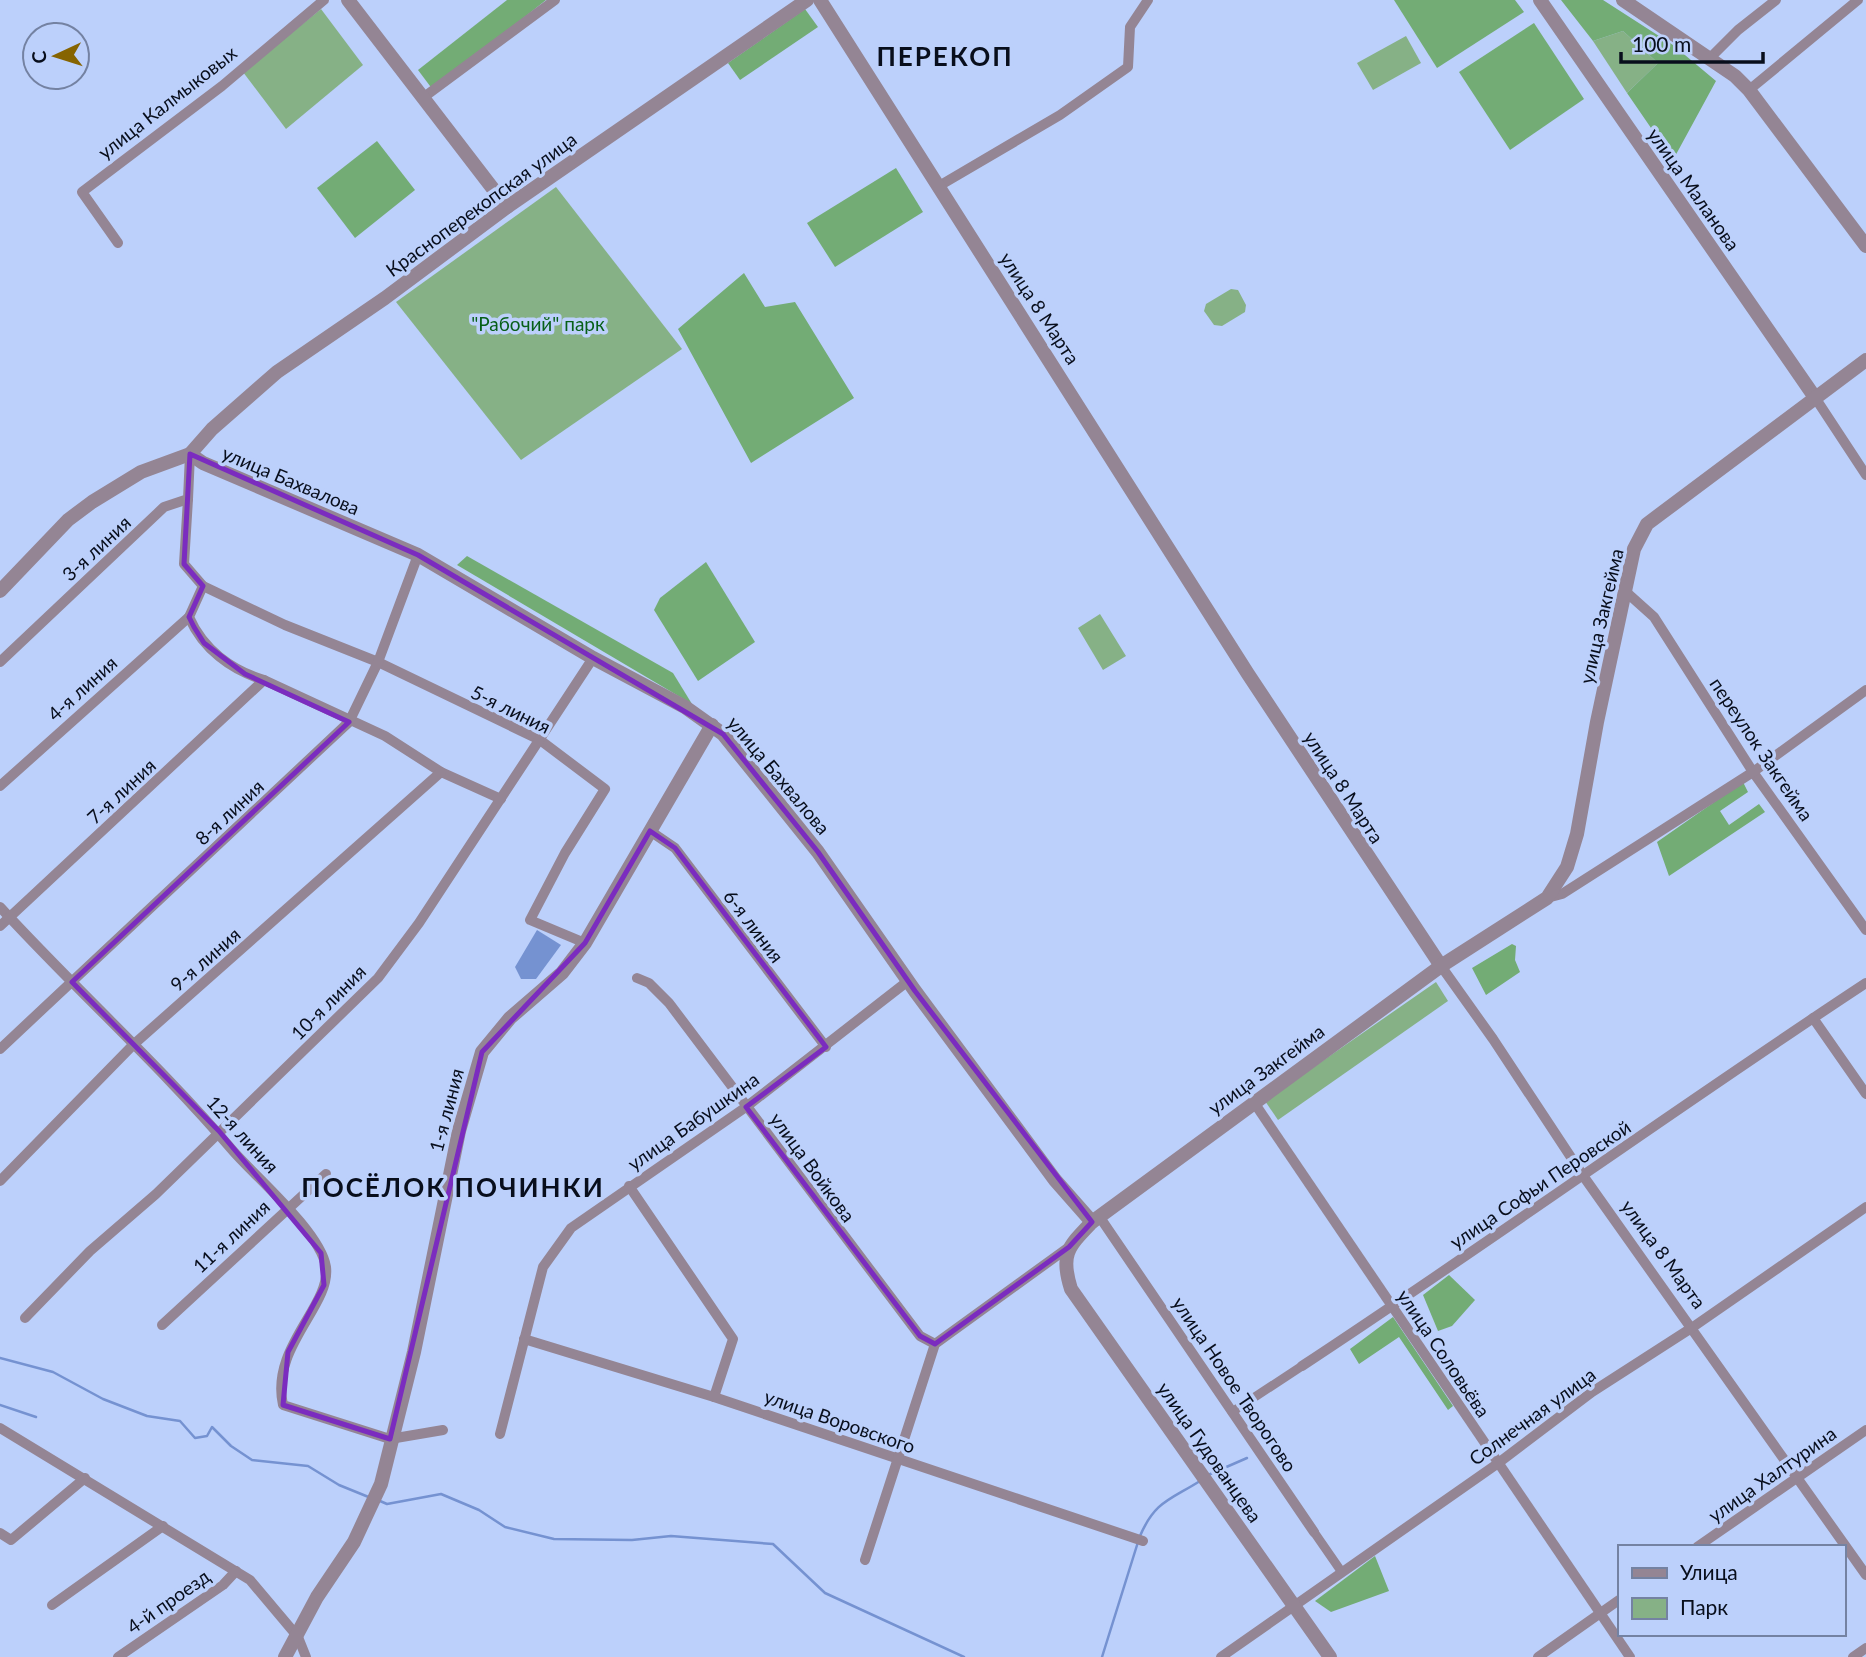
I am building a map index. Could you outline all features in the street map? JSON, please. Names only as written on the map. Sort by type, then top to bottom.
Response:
[{"type":"street","name":"улица Калмыковых","points":[[118,243],[82,192],[222,86],[324,0]]},
{"type":"street","points":[[348,0],[507,207]]},
{"type":"street","points":[[424,97],[555,0]]},
{"type":"street","name":"Красноперекопская улица","points":[[190,454],[212,429],[277,372],[385,298],[507,207],[807,0]]},
{"type":"street","name":"улица 8 Марта","points":[[820,0],[1262,695],[1441,966],[1493,1038],[1584,1177],[1693,1327],[1866,1575]]},
{"type":"street","points":[[939,186],[1039,128],[1111,82],[1128,67],[1130,27],[1148,0]]},
{"type":"street","name":"улица Маланова","points":[[1540,0],[1816,399]]},
{"type":"street","points":[[1622,0],[1709,58],[1749,90],[1866,246]]},
{"type":"street","points":[[1709,58],[1738,30],[1776,0]]},
{"type":"street","points":[[1749,90],[1858,0]]},
{"type":"street","name":"улица Закгейма","points":[[1547,898],[1567,867],[1577,834],[1634,549],[1647,524],[1866,360]]},
{"type":"street","points":[[1816,399],[1866,475]]},
{"type":"street","points":[[0,591],[68,520],[141,471],[190,454],[184,564],[202,586],[189,617],[204,643],[245,674],[264,680],[349,722],[384,736],[441,772],[501,799]]},
{"type":"street","name":"улица Бахвалова","points":[[190,454],[203,463],[418,555],[593,659],[685,707],[723,734],[818,852],[908,981],[1055,1180],[1095,1219]]},
{"type":"street","name":"3-я линия","points":[[0,662],[164,507],[188,499]]},
{"type":"street","name":"8-я линия","points":[[0,1049],[349,722],[378,662],[418,555]]},
{"type":"street","name":"5-я линия","points":[[202,586],[285,625],[378,662],[540,740],[605,789],[565,853],[530,920],[585,943]]},
{"type":"street","name":"переулок Закгейма","points":[[1625,592],[1654,617],[1753,772],[1866,930]]},
{"type":"street","name":"4-я линия","points":[[0,786],[189,617]]},
{"type":"street","name":"10-я линия","points":[[25,1318],[90,1251],[156,1194],[378,978],[593,659]]},
{"type":"street","name":"7-я линия","points":[[0,926],[264,680]]},
{"type":"street","name":"улица Закгейма","points":[[1069,1247],[1095,1219],[1441,966],[1547,898],[1562,894],[1753,772],[1866,690]]},
{"type":"street","name":"1-я линия","points":[[285,1657],[317,1598],[354,1542],[374,1500],[414,1352],[459,1131],[482,1052],[510,1018],[562,973],[585,943],[712,725]]},
{"type":"street","name":"9-я линия","points":[[0,1181],[133,1045],[441,772]]},
{"type":"street","name":"6-я линия","points":[[650,831],[676,848],[826,1047]]},
{"type":"street","name":"12-я линия","points":[[0,907],[219,1131],[287,1208],[321,1253],[326,1268],[324,1285],[288,1352],[280,1392],[283,1405],[390,1439]]},
{"type":"street","name":"улица Войкова","points":[[637,978],[649,983],[669,1003],[920,1336],[935,1344]]},
{"type":"street","name":"улица Бабушкина","points":[[500,1434],[543,1267],[571,1228],[746,1107],[908,981]]},
{"type":"street","name":"улица Софьи Перовской","points":[[1232,1412],[1584,1177],[1866,983]]},
{"type":"street","points":[[1813,1018],[1866,1094]]},
{"type":"street","name":"улица Соловьёва","points":[[1253,1101],[1630,1657]]},
{"type":"street","name":"11-я линия","points":[[162,1325],[326,1174]]},
{"type":"street","points":[[629,1186],[733,1339],[715,1397]]},
{"type":"street","name":"Солнечная улица","points":[[1221,1657],[1497,1464],[1592,1392],[1693,1327],[1866,1206]]},
{"type":"street","name":"улица Новое Творогово","points":[[1095,1219],[1341,1571]]},
{"type":"street","points":[[864,1560],[935,1344],[1069,1247]]},
{"type":"street","name":"улица Гудованцева","points":[[1069,1247],[1065,1267],[1071,1289],[1329,1657]]},
{"type":"street","name":"улица Воровского","points":[[524,1339],[715,1397],[1143,1541]]},
{"type":"street","points":[[0,1428],[250,1580],[298,1637],[306,1657]]},
{"type":"street","points":[[390,1439],[443,1430]]},
{"type":"street","name":"улица Халтурина","points":[[1700,1545],[1866,1430]]},
{"type":"street","points":[[0,1533],[11,1539],[85,1478]]},
{"type":"street","points":[[52,1605],[148,1540],[163,1526]]},
{"type":"street","name":"4-й проезд","points":[[118,1657],[223,1584],[236,1571]]},
{"type":"street","points":[[1538,1657],[1618,1601]]},
{"type":"street","points":[[1853,1657],[1866,1648]]},
{"type":"highlighted area","points":[[190,454],[418,555],[723,734],[818,852],[915,991],[1092,1222],[1069,1247],[935,1344],[920,1336],[746,1107],[826,1047],[675,848],[650,831],[585,943],[482,1052],[390,1439],[283,1405],[288,1352],[324,1285],[321,1253],[219,1131],[72,982],[349,722],[245,674],[204,643],[194,627],[189,617],[203,586],[184,564]]},
{"type":"green space","points":[[507,0],[546,0],[433,90],[418,70]]},
{"type":"green space","points":[[1394,0],[1515,0],[1524,12],[1437,68]]},
{"type":"green space","points":[[1561,0],[1603,0],[1673,45],[1716,81],[1673,160],[1627,93],[1658,63],[1623,31],[1593,41]]},
{"type":"green space","points":[[321,9],[363,65],[286,129],[243,72]]},
{"type":"green space","points":[[805,9],[818,27],[740,80],[728,63]]},
{"type":"green space","points":[[1534,23],[1584,99],[1510,150],[1459,72]]},
{"type":"green space","points":[[1623,31],[1658,63],[1627,93],[1593,41]]},
{"type":"green space","points":[[1406,36],[1421,63],[1373,90],[1357,63]]},
{"type":"green space","points":[[377,141],[415,190],[355,238],[317,188]]},
{"type":"green space","points":[[896,168],[923,212],[835,267],[807,223]]},
{"type":"green space","name":"\"Рабочий\" парк","points":[[556,187],[682,349],[521,460],[396,302]]},
{"type":"green space","points":[[744,273],[765,307],[795,302],[854,398],[751,463],[678,329]]},
{"type":"green space","points":[[1231,289],[1238,290],[1246,305],[1245,312],[1222,326],[1214,325],[1204,311],[1206,304]]},
{"type":"green space","points":[[467,556],[673,673],[692,704],[457,565]]},
{"type":"green space","points":[[706,562],[755,642],[698,681],[654,610],[660,598]]},
{"type":"green space","points":[[1100,614],[1126,656],[1103,670],[1078,628]]},
{"type":"green space","points":[[1743,782],[1748,792],[1720,811],[1729,825],[1759,804],[1765,812],[1669,876],[1657,842]]},
{"type":"green space","points":[[1512,944],[1516,946],[1515,960],[1520,972],[1486,995],[1472,968]]},
{"type":"green space","points":[[1436,982],[1448,1001],[1278,1120],[1265,1101]]},
{"type":"green space","points":[[1449,1275],[1475,1300],[1452,1326],[1438,1331],[1423,1295]]},
{"type":"green space","points":[[1393,1317],[1453,1406],[1448,1410],[1399,1337],[1359,1364],[1350,1349]]},
{"type":"green space","points":[[1375,1556],[1389,1591],[1331,1612],[1315,1601]]},
{"type":"water","points":[[537,930],[561,945],[536,979],[521,979],[515,967]]},
{"type":"waterway","points":[[0,1358],[53,1372],[103,1399],[147,1416],[180,1421],[195,1438],[207,1436],[212,1427],[231,1446],[252,1460],[308,1466],[339,1485],[371,1498]]},
{"type":"waterway","points":[[0,1405],[36,1417]]},
{"type":"waterway","points":[[1208,1475],[1247,1458]]},
{"type":"waterway","points":[[1140,1536],[1151,1515],[1158,1508],[1200,1481]]},
{"type":"waterway","points":[[380,1501],[387,1504],[441,1494],[479,1510],[505,1527],[554,1539],[632,1540],[671,1536],[773,1544],[825,1593],[964,1657]]},
{"type":"waterway","points":[[1102,1657],[1138,1542]]},
{"type":"district","name":"ПЕРЕКОП","points":[[945,56]]},
{"type":"district","name":"ПОСЁЛОК ПОЧИНКИ","points":[[453,1187]]}]
